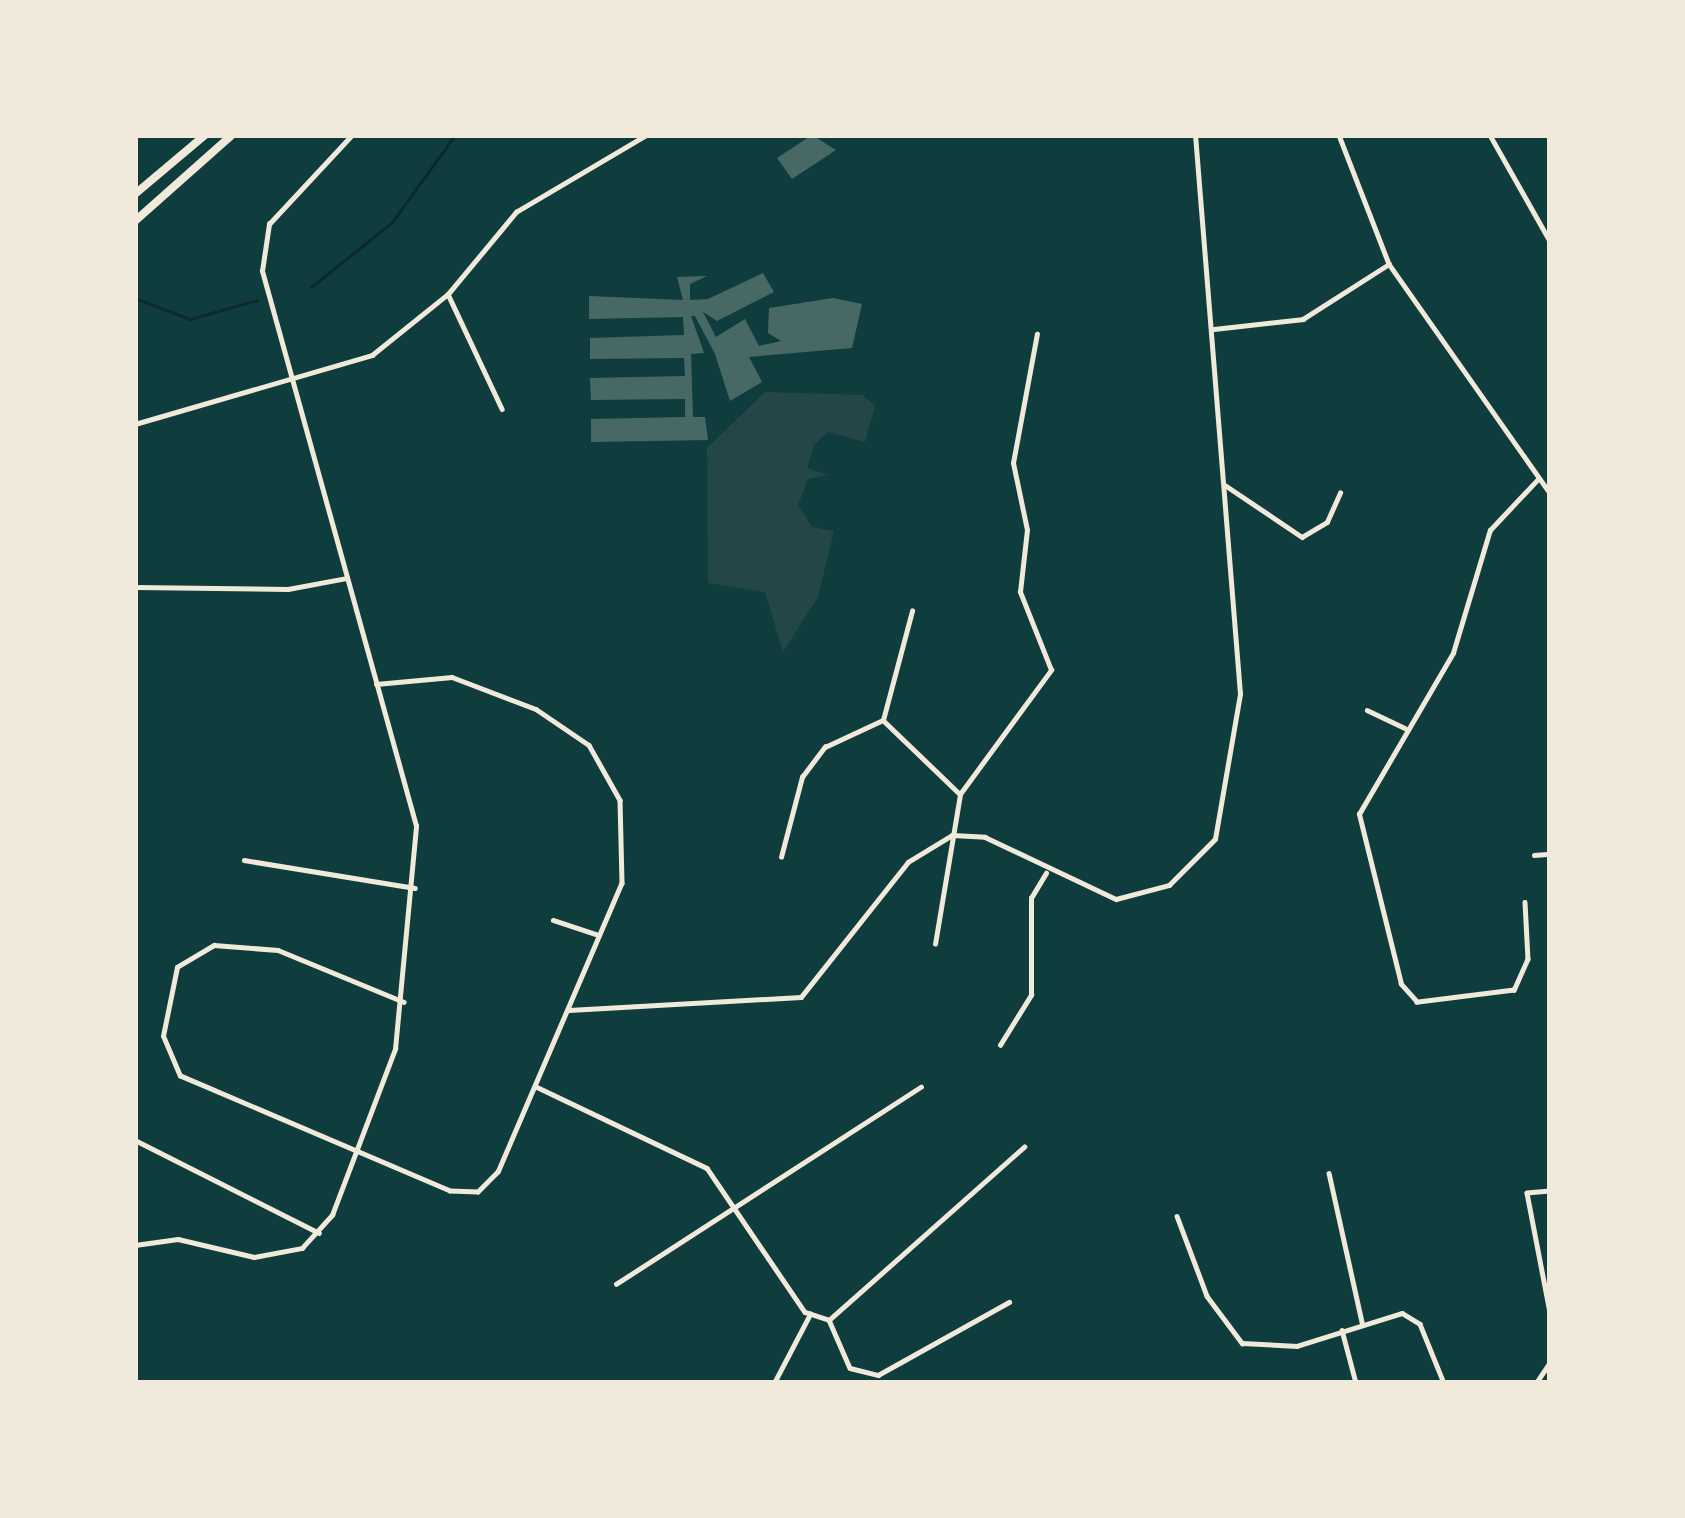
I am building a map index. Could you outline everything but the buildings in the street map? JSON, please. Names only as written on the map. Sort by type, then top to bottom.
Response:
[{"type":"main road","points":[[135,194],[205,135]]},
{"type":"main road","points":[[135,221],[232,135]]},
{"type":"street","points":[[135,1245],[178,1239],[279,1257],[320,1233],[361,1152],[404,1002],[416,826],[291,382],[263,240],[352,135]]},
{"type":"street","points":[[135,424],[372,355],[448,294],[517,212],[646,135]]},
{"type":"street","points":[[569,1010],[801,997],[908,862],[952,835],[985,837],[1047,872],[1116,899],[1169,885],[1215,838],[1240,694],[1196,135]]},
{"type":"street","points":[[1339,135],[1389,264],[1550,493]]},
{"type":"street","points":[[1490,135],[1550,241]]},
{"type":"street","points":[[1211,329],[1303,319],[1389,264]]},
{"type":"street","points":[[448,294],[502,409]]},
{"type":"street","points":[[935,944],[960,794],[1051,670],[1020,592],[1027,530],[1013,463],[1036,334]]},
{"type":"street","points":[[1525,902],[1528,959],[1514,991],[1439,1007],[1407,996],[1359,814],[1453,653],[1490,530],[1538,479]]},
{"type":"street","points":[[1225,484],[1302,537],[1327,522],[1340,493]]},
{"type":"street","points":[[135,587],[288,589],[347,578]]},
{"type":"street","points":[[883,720],[912,610]]},
{"type":"street","points":[[376,684],[477,683],[590,745],[627,839],[599,935],[537,1087],[478,1192],[450,1191],[180,1076],[163,1036],[177,967],[214,945],[278,950],[404,1002]]},
{"type":"street","points":[[1366,710],[1406,728]]},
{"type":"street","points":[[883,720],[960,794]]},
{"type":"street","points":[[782,856],[802,777],[825,747],[883,720]]},
{"type":"street","points":[[1534,855],[1550,854]]},
{"type":"street","points":[[244,860],[415,888]]},
{"type":"street","points":[[1000,1046],[1031,994],[1031,898],[1047,872]]},
{"type":"street","points":[[553,920],[599,935]]},
{"type":"street","points":[[537,1087],[688,1155],[739,1210],[810,1314],[829,1320],[850,1368],[878,1375],[1009,1302]]},
{"type":"street","points":[[616,1283],[739,1210],[921,1088]]},
{"type":"street","points":[[135,1140],[320,1233]]},
{"type":"street","points":[[829,1320],[1024,1147]]},
{"type":"street","points":[[1329,1173],[1362,1322]]},
{"type":"street","points":[[1550,1191],[1527,1192],[1550,1312]]},
{"type":"street","points":[[1177,1216],[1215,1312],[1242,1343],[1297,1346],[1402,1313],[1420,1324],[1444,1383]]},
{"type":"street","points":[[774,1383],[810,1314]]},
{"type":"street","points":[[1342,1330],[1356,1383]]},
{"type":"street","points":[[1536,1383],[1550,1362]]},
{"type":"shaded area","points":[[765,392],[863,395],[875,406],[865,442],[828,432],[814,445],[807,468],[828,475],[808,479],[798,505],[812,527],[834,531],[818,597],[783,652],[765,592],[708,583],[707,448]]},
{"type":"waterway","points":[[311,287],[392,222],[455,135]]},
{"type":"waterway","points":[[135,298],[190,319],[257,300]]}]
